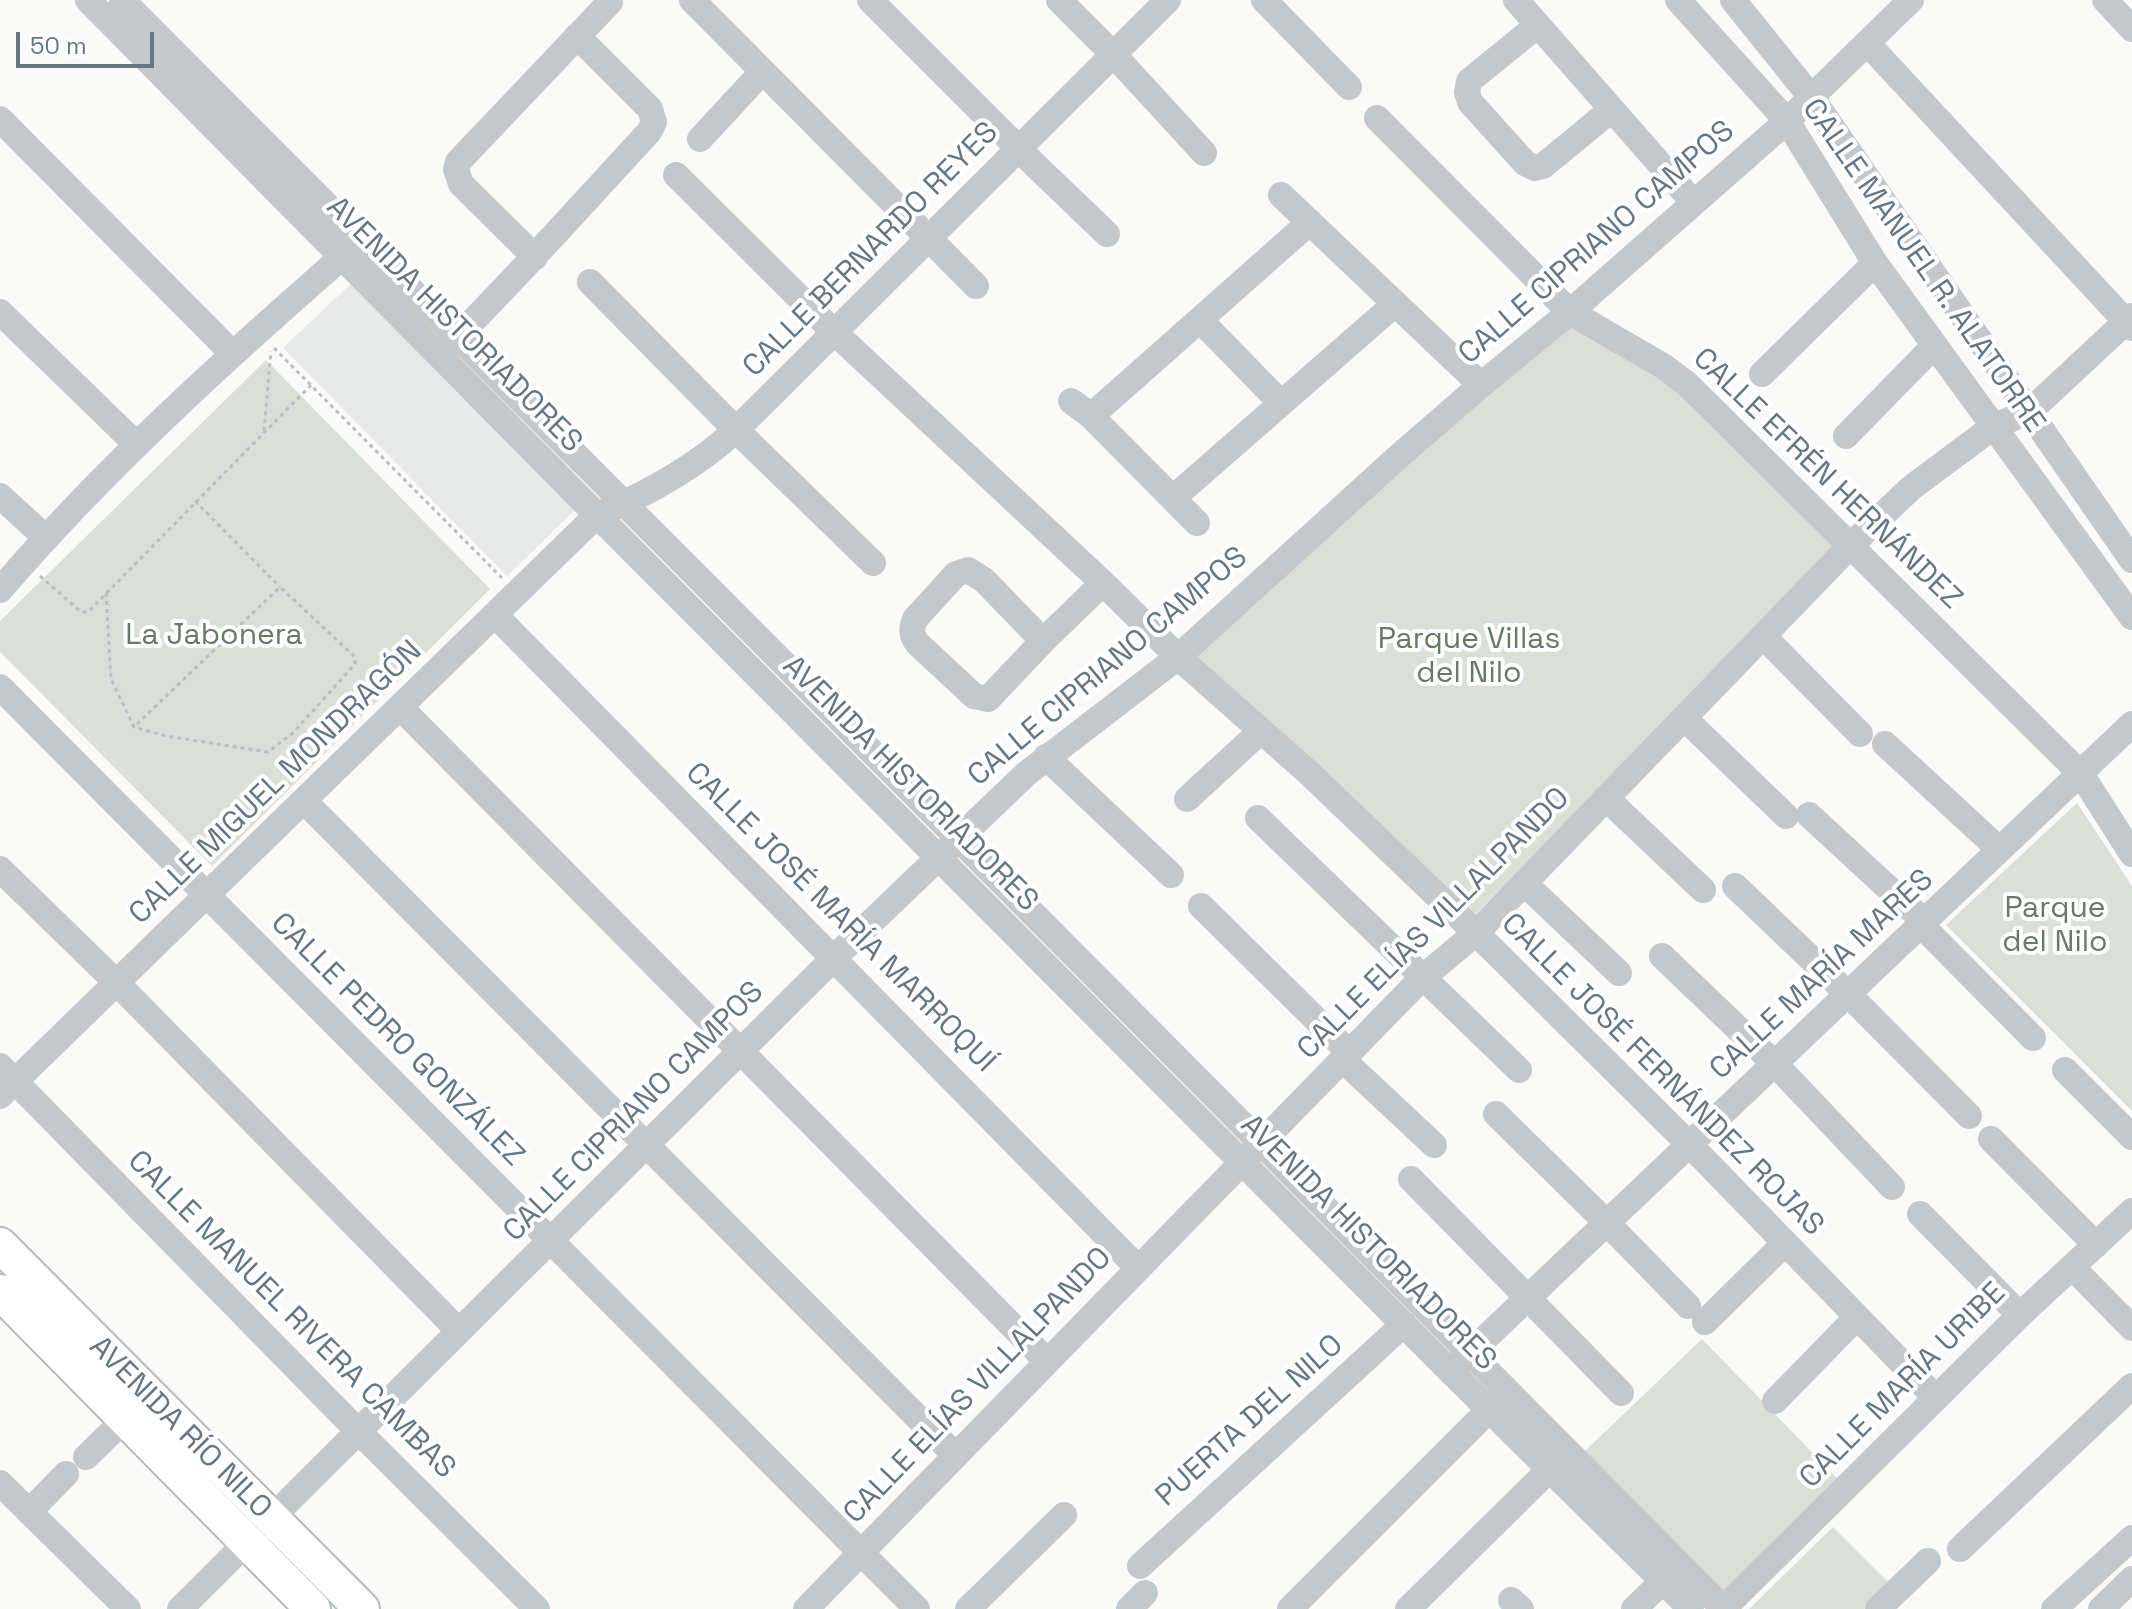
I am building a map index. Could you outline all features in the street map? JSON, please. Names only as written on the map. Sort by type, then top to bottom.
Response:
[{"type":"main road","name":"AVENIDA RÍO NILO","points":[[0,1245],[259,1531],[313,1609]]},
{"type":"main road","name":"AVENIDA RÍO NILO","points":[[0,1292],[125,1419],[259,1531],[362,1609]]},
{"type":"street","name":"AVENIDA HISTORIADORES","points":[[88,0],[938,857],[1251,1152],[1460,1363],[1723,1609]]},
{"type":"street","name":"AVENIDA HISTORIADORES","points":[[122,0],[959,837],[1251,1152],[1404,1324],[1460,1363],[1490,1409],[1691,1609]]},
{"type":"street","points":[[692,0],[976,286]]},
{"type":"street","points":[[870,0],[1107,234]]},
{"type":"street","points":[[1059,0],[1204,153]]},
{"type":"street","name":"CALLE BERNARDO REYES","points":[[597,515],[625,503],[716,448],[736,430],[1168,0]]},
{"type":"street","points":[[1264,0],[1349,87]]},
{"type":"street","points":[[1516,0],[1694,203]]},
{"type":"street","name":"CALLE MANUEL R. ALATORRE","points":[[1678,0],[1787,121],[1875,263],[2132,617]]},
{"type":"street","name":"CALLE MANUEL R. ALATORRE","points":[[1733,0],[1811,97],[2132,560]]},
{"type":"street","name":"CALLE CIPRIANO CAMPOS","points":[[180,1609],[959,837],[1046,757],[1178,657],[1481,385],[1570,312],[1787,121],[1911,0]]},
{"type":"street","points":[[2105,0],[2132,29]]},
{"type":"street","points":[[535,257],[461,184],[456,169],[461,157],[610,2]]},
{"type":"street","points":[[1538,25],[1469,81],[1467,92],[1470,102],[1525,163],[1535,168],[1543,166],[1611,110]]},
{"type":"street","points":[[438,355],[535,257],[557,229],[649,132],[654,122],[650,109],[577,36]]},
{"type":"street","points":[[1867,43],[2130,322]]},
{"type":"street","points":[[700,139],[762,72]]},
{"type":"street","name":"CALLE EFRÉN HERNÁNDEZ","points":[[1377,118],[1570,312],[1677,375],[2081,774],[2132,854]]},
{"type":"street","points":[[0,119],[232,353]]},
{"type":"street","name":"CALLE JOSÉ FERNÁNDEZ ROJAS","points":[[676,175],[833,331],[1476,933],[1690,1145],[1936,1398]]},
{"type":"street","points":[[1281,195],[1481,385]]},
{"type":"street","points":[[1197,523],[1081,409],[1200,320],[1310,222]]},
{"type":"street","points":[[0,590],[45,537],[137,445],[232,353],[342,257]]},
{"type":"street","points":[[1762,374],[1875,263]]},
{"type":"street","points":[[590,282],[873,563]]},
{"type":"street","points":[[1173,498],[1395,304]]},
{"type":"street","points":[[0,312],[137,445]]},
{"type":"street","points":[[1200,320],[1281,403]]},
{"type":"street","name":"CALLE ELÍAS VILLALPANDO","points":[[806,1609],[1422,978],[1476,933],[1851,545],[1911,488],[1993,427],[2030,411],[2130,322]]},
{"type":"street","points":[[1846,436],[1934,346]]},
{"type":"street","points":[[0,496],[45,537]]},
{"type":"street","name":"CALLE MIGUEL MONDRAGÓN","points":[[5,1081],[116,982],[597,515]]},
{"type":"street","points":[[1043,641],[984,580],[968,570],[956,574],[912,625],[912,633],[918,644],[974,696],[988,699],[1103,583]]},
{"type":"street","name":"CALLE JOSÉ MARÍA MARROQUÍ","points":[[495,615],[1138,1268]]},
{"type":"street","points":[[1763,636],[1860,734]]},
{"type":"street","name":"CALLE PEDRO GONZÁLEZ","points":[[0,687],[917,1609]]},
{"type":"street","points":[[400,707],[1047,1361]]},
{"type":"street","points":[[1684,718],[1923,924],[2033,1038]]},
{"type":"street","name":"CALLE MARÍA MARES","points":[[1460,1363],[2132,724]]},
{"type":"street","points":[[1187,799],[1261,731]]},
{"type":"street","points":[[1885,744],[2000,850]]},
{"type":"street","points":[[1046,757],[1171,875]]},
{"type":"street","points":[[1606,798],[1703,890]]},
{"type":"street","points":[[304,801],[955,1455]]},
{"type":"street","points":[[1258,818],[1519,1070]]},
{"type":"street","points":[[0,869],[116,982],[459,1331]]},
{"type":"street","points":[[1524,883],[1619,973]]},
{"type":"street","points":[[1735,886],[1969,1116]]},
{"type":"street","points":[[1201,906],[1434,1145]]},
{"type":"street","points":[[1662,956],[1775,1064],[1892,1187]]},
{"type":"street","points":[[2065,1070],[2132,1137]]},
{"type":"street","name":"CALLE MANUEL RIVERA CAMBAS","points":[[5,1081],[537,1609]]},
{"type":"street","points":[[1496,1114],[1696,1314],[1785,1243]]},
{"type":"street","points":[[1991,1139],[2096,1245]]},
{"type":"street","points":[[1411,1179],[1621,1393]]},
{"type":"street","name":"CALLE MARÍA URIBE","points":[[1723,1609],[2020,1315],[2132,1211]]},
{"type":"street","points":[[1920,1214],[2020,1315]]},
{"type":"street","points":[[2073,1268],[2132,1328]]},
{"type":"street","points":[[1775,1401],[1857,1317]]},
{"type":"street","name":"PUERTA DEL NILO","points":[[1140,1566],[1404,1324]]},
{"type":"street","points":[[1960,1549],[2132,1386]]},
{"type":"street","points":[[1290,1609],[1490,1409]]},
{"type":"street","points":[[86,1457],[125,1419]]},
{"type":"street","points":[[1408,1609],[1551,1468]]},
{"type":"street","points":[[29,1512],[66,1474]]},
{"type":"street","points":[[0,1483],[128,1609]]},
{"type":"street","points":[[968,1609],[1064,1515]]},
{"type":"street","points":[[2054,1609],[2132,1538]]},
{"type":"street","points":[[1878,1609],[1928,1561]]},
{"type":"street","points":[[2101,1609],[2132,1579]]},
{"type":"street","points":[[1634,1609],[1664,1580]]},
{"type":"path","points":[[264,431],[271,345],[518,594]]},
{"type":"path","points":[[24,562],[81,612],[88,612],[311,385]]},
{"type":"path","points":[[106,593],[111,679],[134,727],[166,736],[268,752],[293,733],[355,664],[355,657],[195,501]]},
{"type":"path","points":[[134,727],[280,587]]},
{"type":"shaded area","points":[[357,278],[581,504],[507,576],[283,348]]},
{"type":"green space","name":"Parque Villas del Nilo","points":[[1571,320],[1672,374],[1846,545],[1472,917],[1190,656]]},
{"type":"green space","name":"La Jabonera","points":[[266,360],[490,589],[212,866],[0,652],[0,621]]},
{"type":"green space","name":"Parque del Nilo","points":[[2077,803],[2132,886],[2132,1111],[1946,925]]},
{"type":"green space","points":[[1702,1339],[1838,1479],[1722,1594],[1583,1453]]},
{"type":"green space","points":[[1833,1527],[1890,1584],[1864,1609],[1749,1609]]}]
